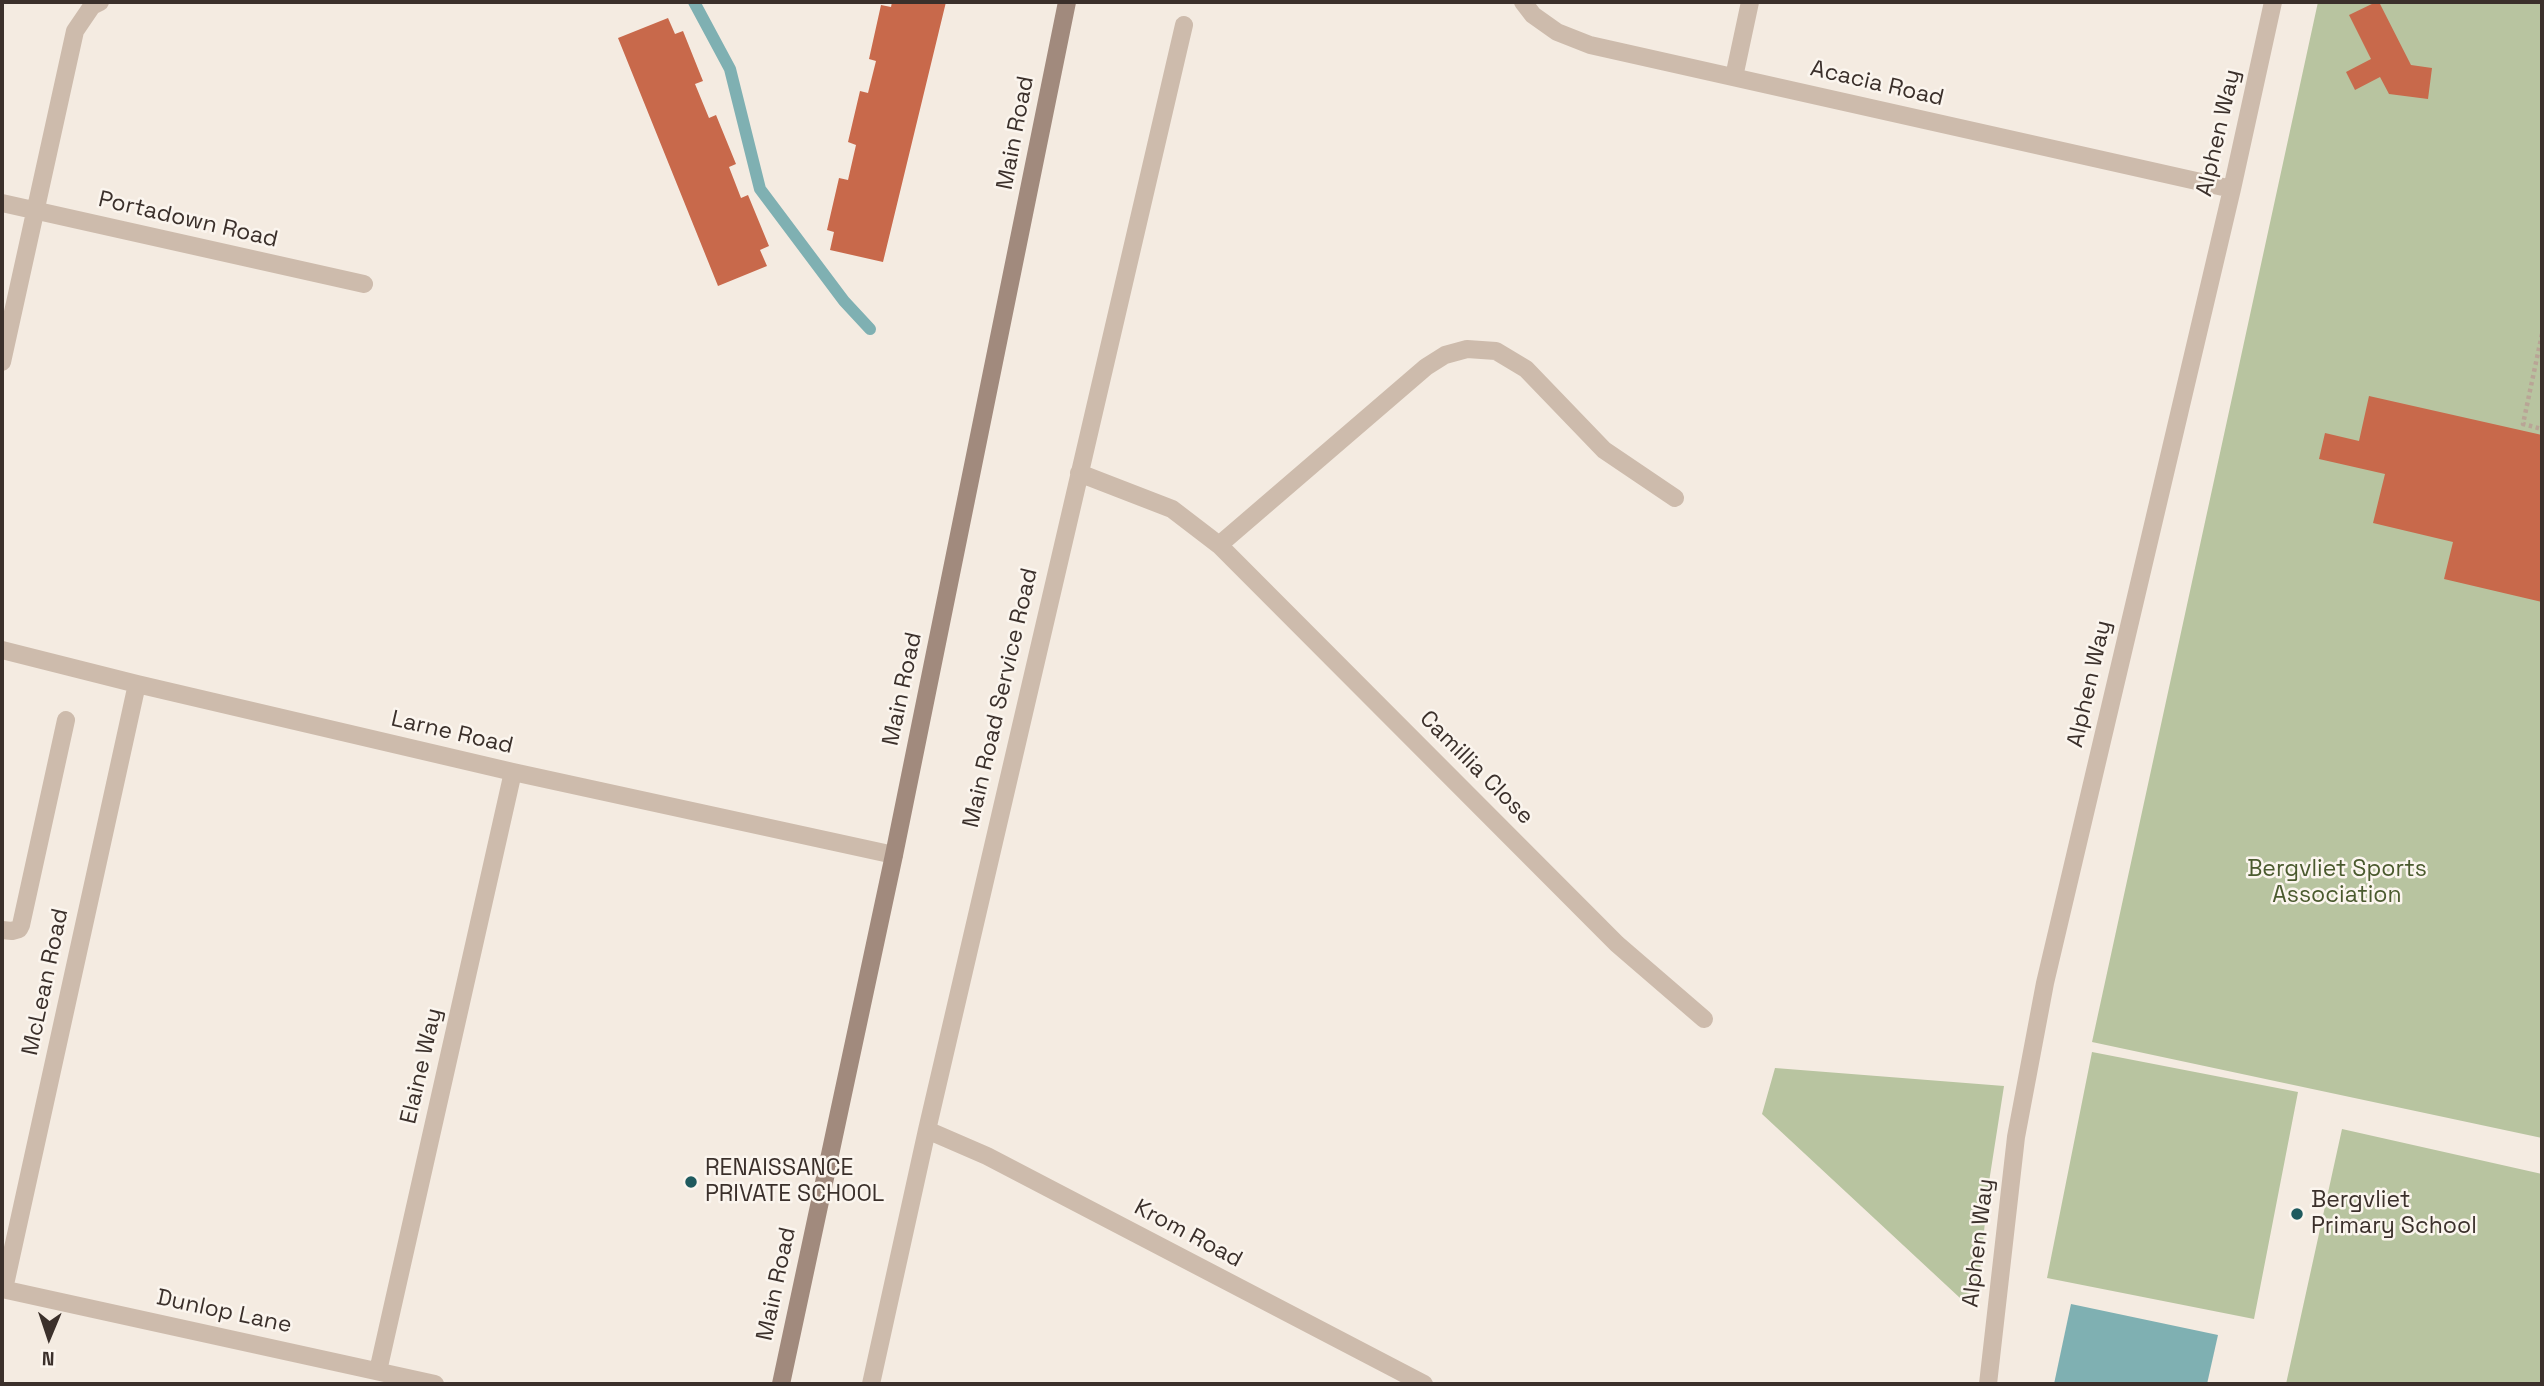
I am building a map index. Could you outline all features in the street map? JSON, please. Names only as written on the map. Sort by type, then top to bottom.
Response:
[{"type":"main road","name":"Main Road","points":[[781,1384],[894,855],[1067,2]]},
{"type":"street","name":"Acacia Road","points":[[1522,2],[1533,15],[1557,32],[1590,45],[2232,189]]},
{"type":"street","points":[[1734,77],[1750,2]]},
{"type":"street","name":"Alphen Way","points":[[1988,1384],[2016,1137],[2045,983],[2232,189],[2273,2]]},
{"type":"street","points":[[2,362],[75,31],[94,3]]},
{"type":"street","name":"Main Road Service Road","points":[[871,1384],[927,1130],[1184,25]]},
{"type":"street","name":"Portadown Road","points":[[2,203],[364,284]]},
{"type":"street","points":[[1219,545],[1426,367],[1445,355],[1467,349],[1496,351],[1526,369],[1604,450],[1675,498]]},
{"type":"street","name":"Camillia Close","points":[[1079,473],[1172,509],[1219,545],[1617,944],[1704,1019]]},
{"type":"street","name":"Larne Road","points":[[2,650],[513,772],[894,855]]},
{"type":"street","name":"McLean Road","points":[[3,1289],[137,684]]},
{"type":"street","points":[[2,930],[12,931],[21,926],[66,720]]},
{"type":"street","name":"Elaine Way","points":[[378,1371],[513,772]]},
{"type":"street","name":"Krom Road","points":[[927,1130],[987,1156],[1419,1383]]},
{"type":"street","name":"Dunlop Lane","points":[[3,1289],[435,1384]]},
{"type":"path","points":[[2542,334],[2523,424],[2542,429]]},
{"type":"green space","name":"Bergvliet Sports Association","points":[[2318,2],[2542,2],[2542,1138],[2092,1042]]},
{"type":"green space","points":[[2092,1052],[2298,1092],[2254,1319],[2047,1278]]},
{"type":"green space","points":[[1775,1068],[2004,1086],[1989,1182],[1977,1301],[1960,1298],[1762,1114]]},
{"type":"green space","points":[[2342,1129],[2542,1174],[2542,1384],[2286,1384]]},
{"type":"water","points":[[2071,1304],[2218,1335],[2207,1384],[2054,1384]]},
{"type":"building","points":[[892,2],[946,2],[883,262],[830,250],[834,232],[827,230],[839,178],[848,180],[856,145],[848,142],[860,91],[868,93],[876,61],[869,59],[881,5],[891,7]]},
{"type":"building","points":[[2379,2],[2411,65],[2432,68],[2428,99],[2389,94],[2380,77],[2355,90],[2346,72],[2371,59],[2349,15]]},
{"type":"building","points":[[668,18],[675,34],[683,31],[703,81],[695,84],[709,118],[716,115],[736,164],[729,167],[741,198],[748,195],[769,246],[760,250],[767,266],[718,286],[618,38]]},
{"type":"building","points":[[2369,396],[2542,435],[2542,602],[2444,579],[2453,542],[2373,523],[2385,474],[2319,459],[2325,433],[2359,441]]},
{"type":"waterway","points":[[694,2],[730,69],[760,189],[844,301],[870,329]]},
{"type":"place","name":"RENAISSANCE PRIVATE SCHOOL","points":[[691,1182]]},
{"type":"place","name":"Bergvliet Primary School","points":[[2297,1214]]}]
